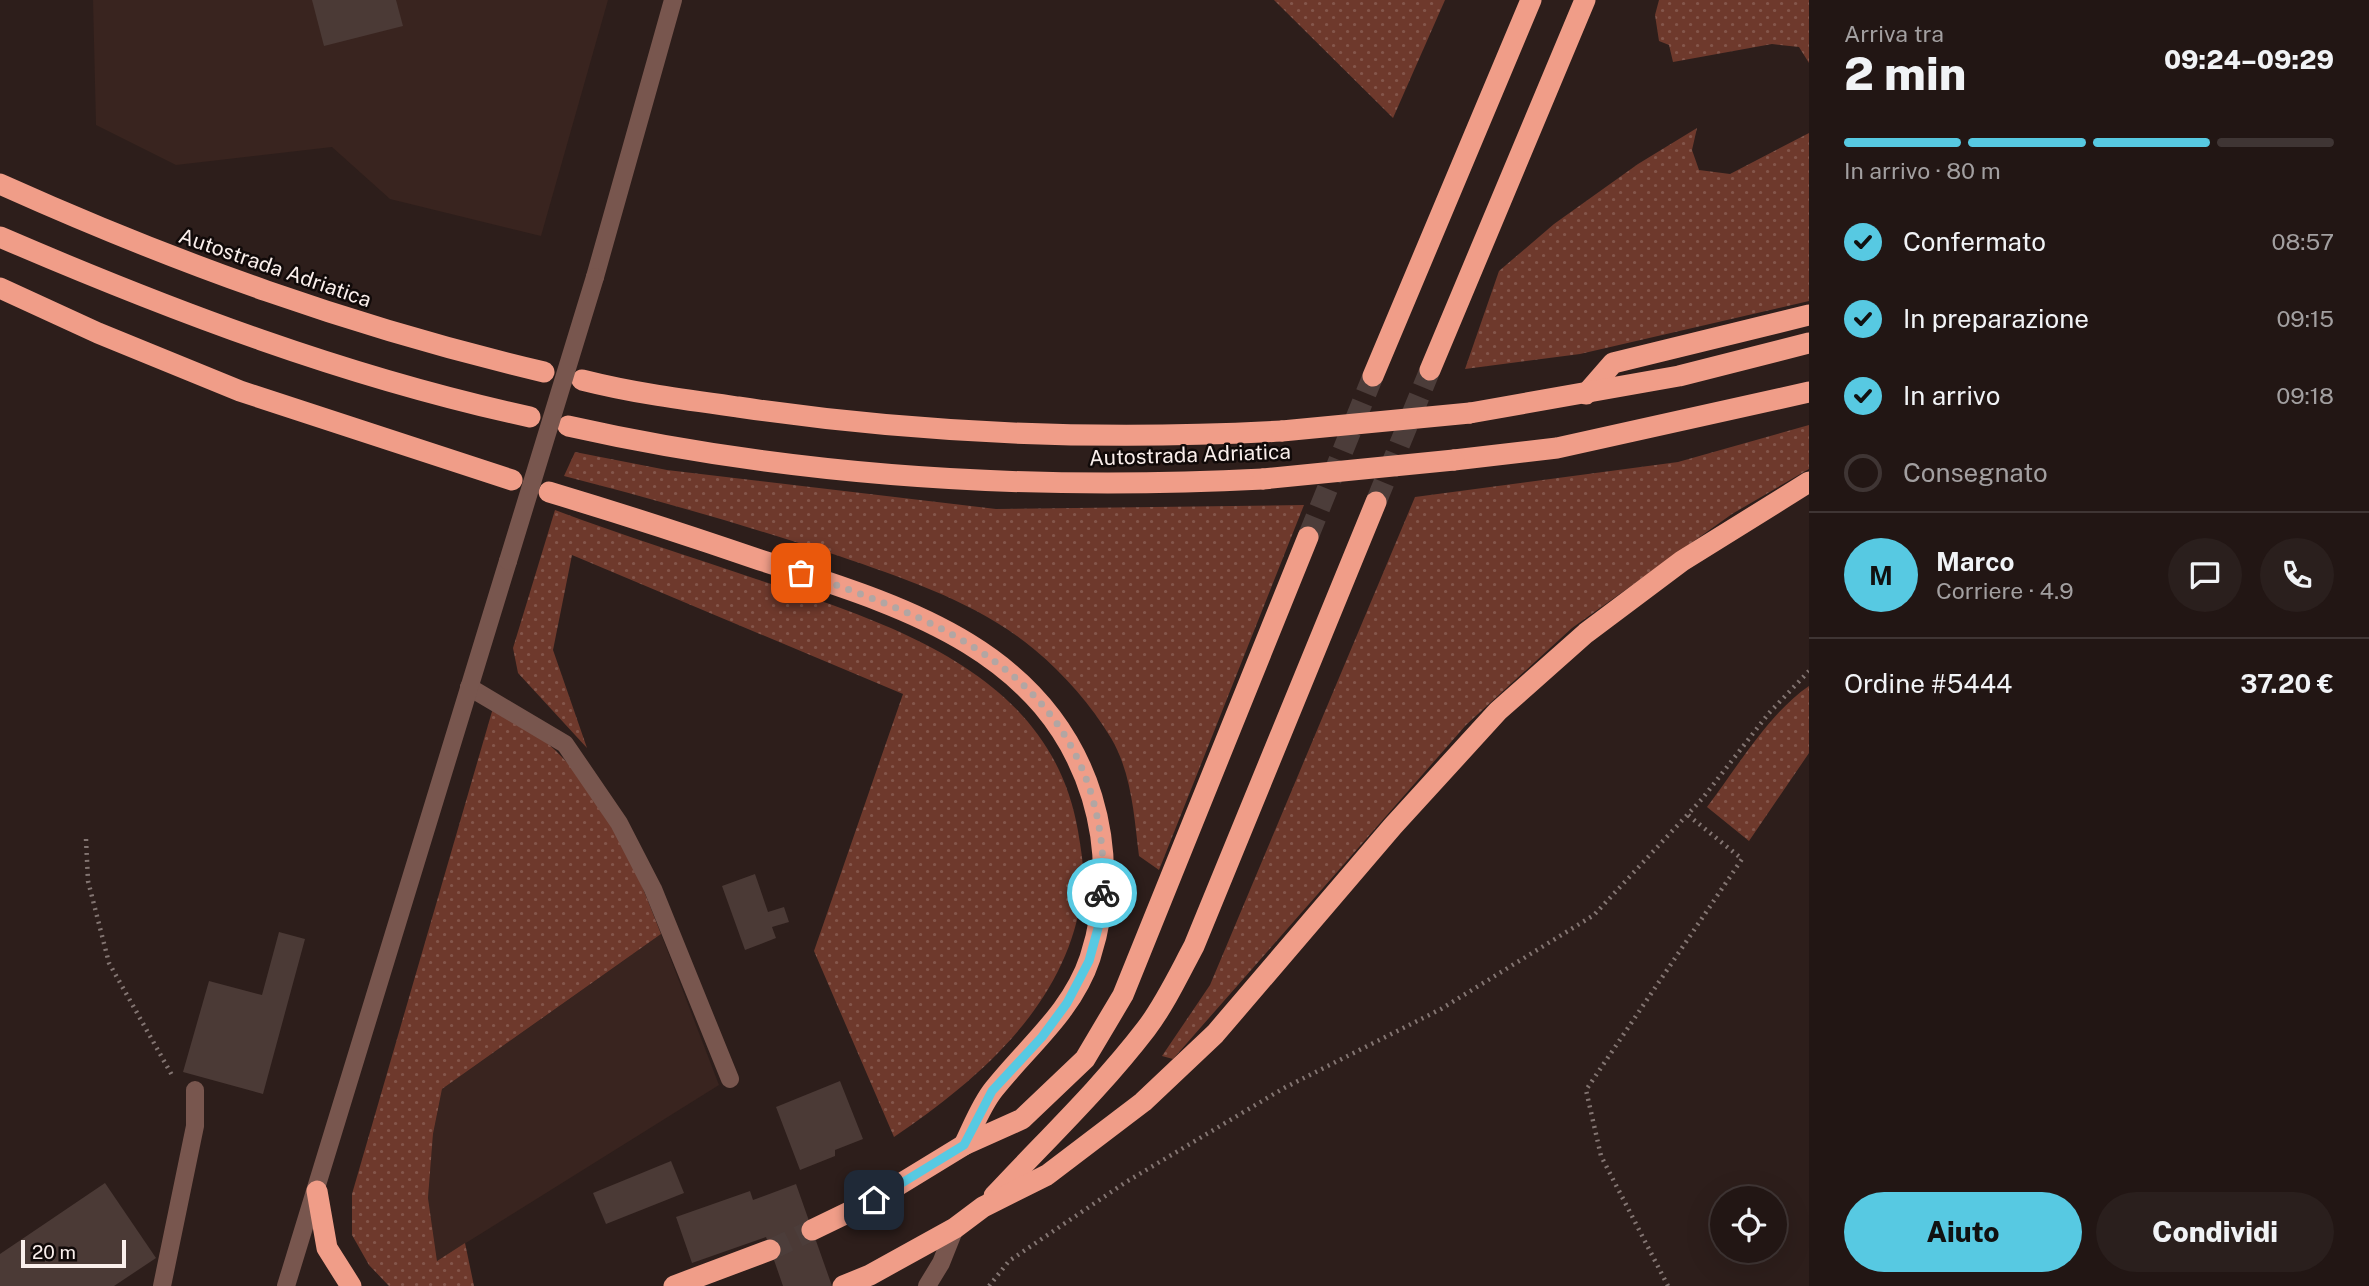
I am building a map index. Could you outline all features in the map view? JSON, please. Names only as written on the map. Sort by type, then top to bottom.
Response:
[{"type":"highway","points":[[1373,376],[1531,0]]},
{"type":"highway","points":[[1430,370],[1585,0]]},
{"type":"highway","name":"Autostrada Adriatica","points":[[0,184],[175,260],[312,309],[390,333],[544,372]]},
{"type":"highway","points":[[0,237],[245,336],[373,377],[530,417]]},
{"type":"highway","points":[[0,288],[240,391],[512,480]]},
{"type":"highway","points":[[1586,394],[1613,363],[1809,315]]},
{"type":"highway","name":"Autostrada Adriatica","points":[[582,380],[683,399],[884,426],[1123,436],[1282,431],[1470,413],[1679,376],[1809,343]]},
{"type":"highway","name":"Autostrada Adriatica","points":[[568,426],[756,459],[950,478],[1091,484],[1264,479],[1454,460],[1570,445],[1809,392]]},
{"type":"highway","points":[[843,1286],[870,1275],[955,1228],[983,1208],[1047,1175],[1175,1073],[1215,1034],[1393,826],[1498,711],[1576,642],[1682,561],[1809,482]]},
{"type":"highway","points":[[549,492],[801,573],[891,604],[926,620],[967,642],[1003,667],[1053,716],[1072,745],[1086,779],[1104,844],[1100,921],[1089,961],[1067,1003],[1042,1037],[992,1091],[964,1145]]},
{"type":"highway","points":[[983,1208],[1107,1077],[1147,1027],[1173,985],[1194,946],[1376,502]]},
{"type":"highway","points":[[812,1230],[874,1200],[964,1145],[1022,1119],[1051,1095],[1085,1059],[1123,995],[1308,537]]},
{"type":"highway","points":[[317,1191],[327,1248],[351,1286]]},
{"type":"highway","points":[[674,1286],[770,1250]]},
{"type":"street","points":[[286,1286],[596,277],[669,3]]},
{"type":"street","points":[[469,687],[565,744],[619,822],[653,889],[730,1079]]},
{"type":"street","points":[[162,1286],[195,1126],[195,1090]]},
{"type":"street","points":[[927,1286],[941,1264],[955,1228]]},
{"type":"path","points":[[989,1286],[1009,1261],[1126,1182],[1284,1088],[1441,1009],[1594,915],[1688,815],[1769,713],[1809,671]]},
{"type":"path","points":[[1668,1286],[1601,1156],[1586,1090],[1742,859],[1688,815]]},
{"type":"path","points":[[86,839],[88,881],[109,963],[172,1076],[195,1090]]},
{"type":"shaded area","points":[[93,0],[608,0],[541,236],[390,199],[332,147],[176,165],[96,125]]},
{"type":"shaded area","points":[[1274,0],[1445,0],[1393,118]]},
{"type":"shaded area","points":[[1659,0],[1809,0],[1809,63],[1799,47],[1772,44],[1673,62],[1669,45],[1659,41],[1655,15]]},
{"type":"shaded area","points":[[1697,128],[1692,150],[1699,170],[1730,174],[1809,133],[1809,301],[1580,354],[1465,369],[1499,271],[1554,224],[1638,164]]},
{"type":"shaded area","points":[[1809,425],[1809,469],[1732,514],[1572,628],[1466,725],[1173,1059],[1162,1056],[1210,985],[1415,497],[1678,462]]},
{"type":"shaded area","points":[[575,452],[667,470],[996,509],[1304,505],[1159,870],[1139,856],[1128,781],[1111,738],[1067,680],[1014,634],[942,594],[864,565],[737,524],[564,476]]},
{"type":"shaded area","points":[[555,510],[807,596],[910,637],[957,662],[1000,693],[1035,731],[1062,776],[1078,831],[1083,884],[1076,925],[1062,963],[1043,998],[991,1060],[960,1088],[894,1137],[814,951],[903,694],[572,555],[553,650],[587,748],[518,673],[513,648]]},
{"type":"shaded area","points":[[1809,686],[1809,753],[1749,841],[1707,807],[1767,726],[1794,697]]},
{"type":"shaded area","points":[[493,708],[526,727],[548,744],[590,791],[630,860],[661,934],[442,1089],[433,1134],[428,1198],[437,1261],[465,1243],[474,1286],[389,1286],[369,1265],[352,1235],[352,1194]]},
{"type":"shaded area","points":[[661,934],[719,1085],[437,1261],[428,1198],[433,1134],[442,1089]]},
{"type":"building","points":[[312,0],[396,0],[403,26],[324,46]]},
{"type":"building","points":[[755,874],[768,912],[784,907],[789,922],[772,927],[776,938],[745,950],[722,886]]},
{"type":"building","points":[[279,932],[305,939],[263,1094],[183,1072],[209,981],[262,995]]},
{"type":"building","points":[[840,1081],[863,1139],[835,1150],[835,1156],[800,1170],[776,1107]]},
{"type":"building","points":[[671,1161],[684,1193],[606,1224],[593,1193]]},
{"type":"building","points":[[105,1183],[156,1258],[114,1286],[0,1286],[0,1254]]},
{"type":"building","points":[[796,1184],[832,1286],[783,1286],[766,1237],[692,1263],[676,1217],[750,1191],[753,1200]]},
{"type":"tunnel","points":[[1376,502],[1430,370]]},
{"type":"tunnel","points":[[1308,537],[1373,376]]},
{"type":"tunnel","points":[[770,1250],[812,1230]]},
{"type":"way so far","points":[[801,573],[891,604],[926,620],[967,642],[1003,667],[1029,690],[1053,716],[1072,745],[1086,779],[1104,844],[1102,893]]},
{"type":"route","points":[[874,1200],[964,1145],[992,1091],[1042,1037],[1067,1003],[1089,961],[1100,921],[1102,893]]}]
